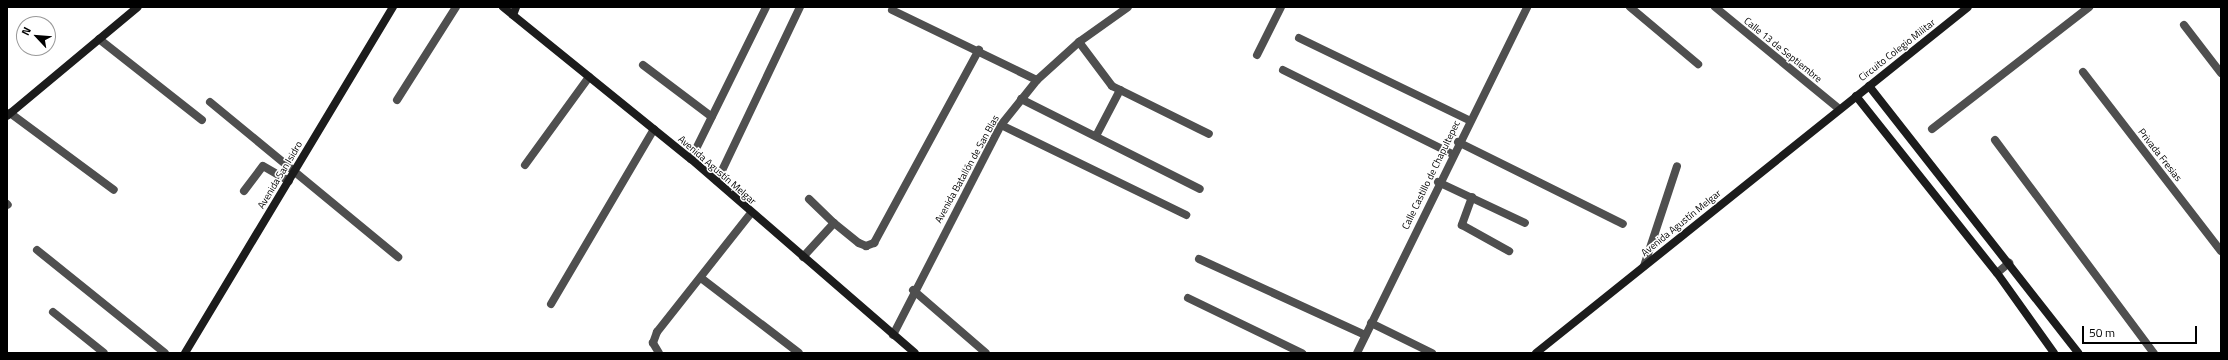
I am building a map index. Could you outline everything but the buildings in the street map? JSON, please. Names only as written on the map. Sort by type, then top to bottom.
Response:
[{"type":"main road","points":[[8,113],[138,7]]},
{"type":"main road","name":"Avenida San Isidro","points":[[185,353],[393,7]]},
{"type":"main road","name":"Avenida Agustín Melgar","points":[[502,7],[514,11],[590,77],[691,159],[751,213],[915,353]]},
{"type":"main road","name":"Circuito Colegio Militar","points":[[1839,109],[1968,7]]},
{"type":"main road","points":[[1869,86],[2078,353]]},
{"type":"main road","points":[[1856,96],[1997,273],[2054,353]]},
{"type":"main road","name":"Avenida Agustín Melgar","points":[[1536,353],[1839,109]]},
{"type":"street","points":[[397,100],[456,7]]},
{"type":"street","points":[[691,159],[766,7]]},
{"type":"street","points":[[717,181],[800,7]]},
{"type":"street","name":"Avenida Batallón de San Blas","points":[[893,335],[913,290],[1001,125],[1037,80],[1079,42],[1128,7]]},
{"type":"street","points":[[1257,55],[1281,7]]},
{"type":"street","name":"Calle Castillo de Chapultepec","points":[[1357,353],[1438,182],[1527,7]]},
{"type":"street","points":[[1630,7],[1698,64]]},
{"type":"street","name":"Calle 13 de Septiembre","points":[[1715,7],[1839,109]]},
{"type":"street","points":[[1932,129],[2089,7]]},
{"type":"street","points":[[892,10],[979,50],[1037,80]]},
{"type":"street","points":[[2184,25],[2221,73]]},
{"type":"street","points":[[1299,38],[1469,120]]},
{"type":"street","points":[[99,39],[202,120]]},
{"type":"street","points":[[1079,42],[1112,86],[1209,134]]},
{"type":"street","points":[[809,199],[834,223],[859,243],[866,246],[874,244],[979,50]]},
{"type":"street","points":[[643,65],[712,117]]},
{"type":"street","points":[[1283,70],[1452,154]]},
{"type":"street","name":"Privada Fresias","points":[[2083,72],[2221,251]]},
{"type":"street","points":[[525,165],[590,77]]},
{"type":"street","points":[[1096,136],[1120,90]]},
{"type":"street","points":[[1021,99],[1200,189]]},
{"type":"street","points":[[210,102],[398,257]]},
{"type":"street","points":[[8,113],[114,190]]},
{"type":"street","points":[[1001,125],[1186,215]]},
{"type":"street","points":[[551,304],[654,129]]},
{"type":"street","points":[[1995,140],[2154,353]]},
{"type":"street","points":[[1458,142],[1623,224]]},
{"type":"street","points":[[244,191],[263,166],[289,180]]},
{"type":"street","points":[[1644,266],[1677,166]]},
{"type":"street","points":[[1438,182],[1524,222]]},
{"type":"street","points":[[1472,197],[1462,225],[1509,251]]},
{"type":"street","points":[[659,353],[653,343],[657,332],[751,213]]},
{"type":"street","points":[[803,257],[834,223]]},
{"type":"street","points":[[37,250],[165,353]]},
{"type":"street","points":[[1199,259],[1365,335]]},
{"type":"street","points":[[1997,273],[2009,263]]},
{"type":"street","points":[[700,278],[799,353]]},
{"type":"street","points":[[913,290],[986,353]]},
{"type":"street","points":[[1188,298],[1302,353]]},
{"type":"street","points":[[53,312],[104,353]]},
{"type":"street","points":[[1371,323],[1432,353]]}]
